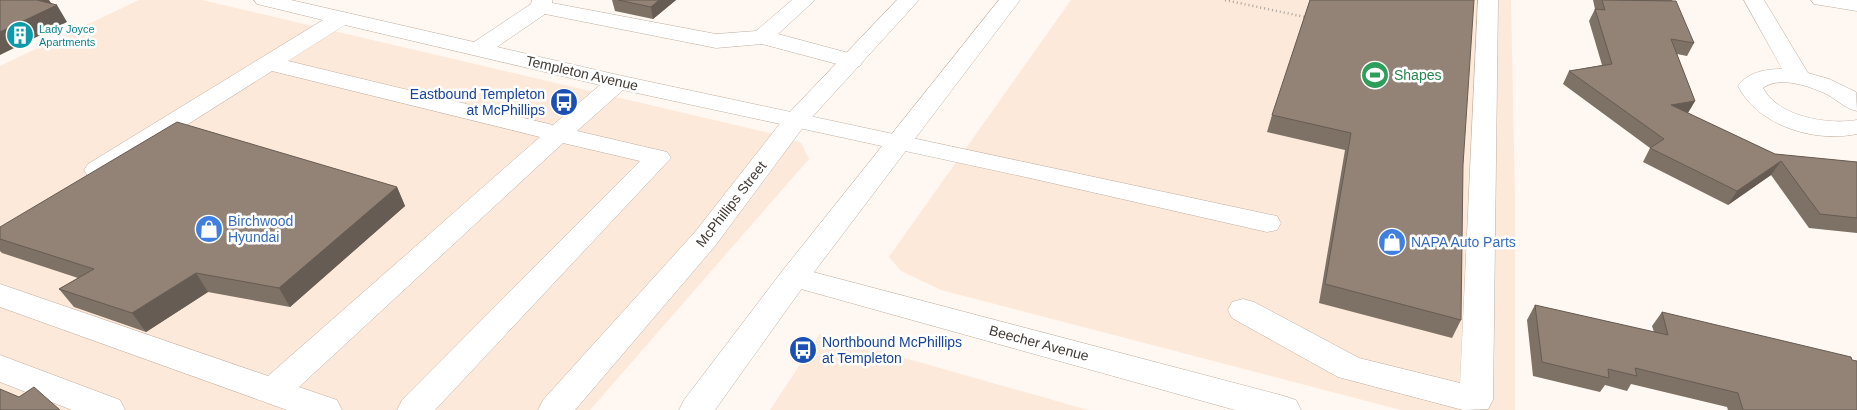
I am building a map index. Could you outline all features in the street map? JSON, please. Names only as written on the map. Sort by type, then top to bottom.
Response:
[{"type":"street","name":"Templeton Avenue","points":[[264,0],[301,4],[340,18],[618,82],[1267,223]]},
{"type":"street","points":[[762,37],[805,0]]},
{"type":"street","name":"McPhillips Street","points":[[555,410],[705,238],[795,121],[909,0]]},
{"type":"street","points":[[696,410],[794,277],[1010,0]]},
{"type":"street","points":[[1243,310],[1350,368],[1476,400],[1488,0]]},
{"type":"street","points":[[1754,0],[1800,78]]},
{"type":"street","points":[[1821,0],[1857,5]]},
{"type":"street","points":[[479,49],[541,3],[716,41],[762,37],[852,61]]},
{"type":"street","points":[[76,184],[340,18]]},
{"type":"street","points":[[268,63],[658,158],[414,410]]},
{"type":"street","points":[[1857,104],[1840,92],[1822,84],[1800,78],[1781,76],[1760,78],[1755,80],[1750,86],[1752,94],[1769,109],[1796,122],[1834,130],[1857,127]]},
{"type":"street","points":[[273,391],[618,82]]},
{"type":"street","name":"Beecher Avenue","points":[[794,277],[1284,410]]},
{"type":"street","points":[[0,295],[326,410]]},
{"type":"street","points":[[0,368],[108,410]]},
{"type":"path","points":[[1225,0],[1305,17]]},
{"type":"shaded area","points":[[139,0],[202,0],[774,134],[801,143],[809,159],[590,410],[0,410],[0,66]]},
{"type":"shaded area","points":[[1071,0],[1511,0],[1515,201],[1515,410],[1401,410],[941,290],[901,271],[889,257]]},
{"type":"shaded area","points":[[820,334],[1088,410],[770,410]]},
{"type":"building","points":[[0,0],[37,0],[57,5],[0,32]]},
{"type":"building","points":[[618,0],[659,0],[651,7]]},
{"type":"building","points":[[1310,0],[1474,0],[1463,165],[1461,320],[1325,284],[1351,133],[1272,115]]},
{"type":"building","points":[[1602,0],[1676,1],[1694,43],[1671,39],[1695,101],[1671,105],[1775,154],[1857,162],[1857,218],[1820,214],[1781,161],[1737,191],[1650,148],[1664,139],[1569,71],[1612,64],[1595,9],[1605,10]]},
{"type":"building","name":"Birchwood Hyundai","points":[[177,122],[397,187],[279,288],[196,273],[132,313],[59,289],[94,269],[0,239],[0,227]]},
{"type":"building","points":[[1535,305],[1668,335],[1662,312],[1851,357],[1852,360],[1857,361],[1857,410],[1743,410],[1738,393],[1635,368],[1637,376],[1608,369],[1609,378],[1542,362]]},
{"type":"building","points":[[34,387],[60,410],[0,410],[0,389],[19,397]]},
{"type":"place","name":"Lady Joyce Apartments","points":[[20,35]]},
{"type":"place","name":"Shapes","points":[[1375,75]]},
{"type":"place","name":"Eastbound Templeton at McPhillips","points":[[564,102]]},
{"type":"place","name":"Birchwood Hyundai","points":[[209,229]]},
{"type":"place","name":"NAPA Auto Parts","points":[[1392,242]]},
{"type":"place","name":"Northbound McPhillips at Templeton","points":[[803,350]]}]
